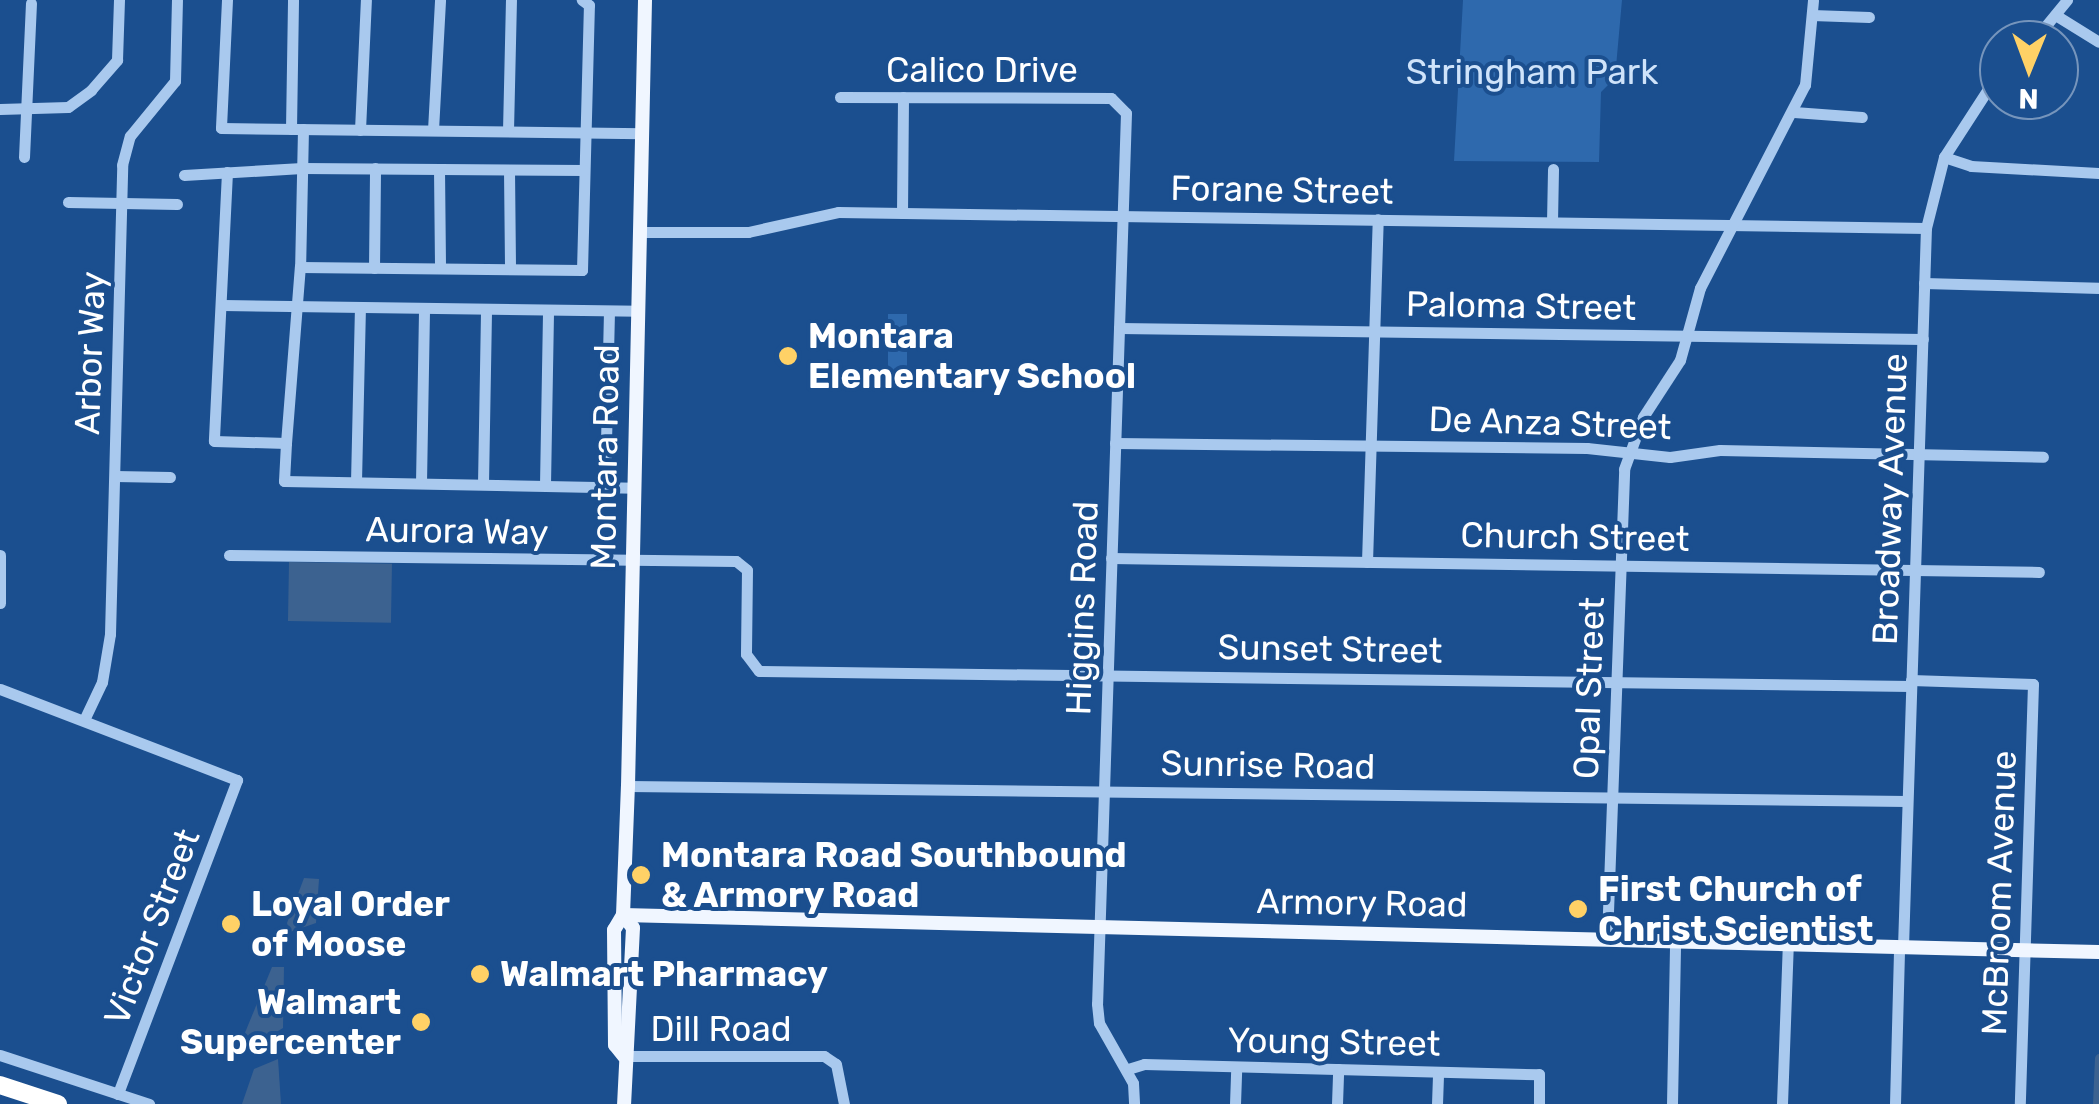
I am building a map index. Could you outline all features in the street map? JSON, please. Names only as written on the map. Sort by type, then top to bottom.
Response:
[{"type":"highway","points":[[0,1085],[58,1104]]},
{"type":"main road","name":"Montara Road","points":[[624,1104],[624,1056],[615,1045],[614,930],[623,915],[628,786],[646,0]]},
{"type":"main road","name":"Armory Road","points":[[623,915],[2099,952]]},
{"type":"street","points":[[0,110],[77,103],[112,69],[119,0]]},
{"type":"street","name":"Arbor Way","points":[[84,720],[102,682],[110,634],[122,203],[130,136],[175,81],[178,0]]},
{"type":"street","points":[[227,0],[221,128],[642,133]]},
{"type":"street","points":[[293,0],[302,168],[300,267],[294,306],[284,482],[634,488]]},
{"type":"street","points":[[360,130],[366,0]]},
{"type":"street","points":[[433,130],[440,0]]},
{"type":"street","points":[[508,131],[511,0]]},
{"type":"street","points":[[300,267],[582,270],[589,5],[582,0]]},
{"type":"street","name":"Opal Street","points":[[1607,939],[1620,565],[1629,452],[1643,417],[1672,378],[1700,288],[1794,112],[1809,64],[1812,0]]},
{"type":"street","points":[[2053,20],[2067,0]]},
{"type":"street","points":[[24,157],[31,3]]},
{"type":"street","points":[[1812,16],[1869,17]]},
{"type":"street","points":[[2057,16],[2099,42]]},
{"type":"street","name":"Calico Drive","points":[[840,96],[1111,98],[1122,104]]},
{"type":"street","points":[[902,212],[903,97]]},
{"type":"street","name":"Broadway Avenue","points":[[1895,1104],[1926,228],[1944,157],[1979,103]]},
{"type":"street","name":"Higgins Road","points":[[1122,104],[1124,215],[1099,1024],[1128,1069],[1134,1104]]},
{"type":"street","points":[[1794,112],[1862,116]]},
{"type":"street","points":[[1944,157],[1994,168],[2099,173]]},
{"type":"street","points":[[184,175],[302,168],[584,170]]},
{"type":"street","points":[[374,268],[375,168]]},
{"type":"street","points":[[439,169],[440,268]]},
{"type":"street","points":[[1552,222],[1553,169]]},
{"type":"street","points":[[509,170],[510,269]]},
{"type":"street","points":[[227,172],[214,441],[286,443]]},
{"type":"street","points":[[68,202],[177,204]]},
{"type":"street","name":"Forane Street","points":[[640,232],[748,232],[838,212],[1926,228]]},
{"type":"street","points":[[1367,562],[1378,220]]},
{"type":"street","points":[[1924,283],[2099,288]]},
{"type":"street","points":[[223,304],[638,312]]},
{"type":"street","points":[[356,482],[360,307]]},
{"type":"street","points":[[421,483],[424,308]]},
{"type":"street","points":[[484,484],[486,309]]},
{"type":"street","points":[[546,484],[548,310]]},
{"type":"street","points":[[605,487],[609,311]]},
{"type":"street","name":"Paloma Street","points":[[1119,328],[1922,339]]},
{"type":"street","name":"De Anza Street","points":[[1114,443],[2043,456]]},
{"type":"street","points":[[114,476],[170,477]]},
{"type":"street","name":"Aurora Way","points":[[229,555],[744,564],[750,665]]},
{"type":"street","points":[[0,556],[0,603]]},
{"type":"street","name":"Church Street","points":[[1111,558],[2039,572]]},
{"type":"street","name":"Sunset Street","points":[[750,665],[759,671],[2033,684]]},
{"type":"street","name":"McBroom Avenue","points":[[2020,1104],[2033,684]]},
{"type":"street","points":[[0,689],[84,720]]},
{"type":"street","name":"Victor Street","points":[[84,720],[236,780],[118,1094]]},
{"type":"street","name":"Sunrise Road","points":[[628,786],[1908,801]]},
{"type":"street","points":[[1672,1104],[1675,941]]},
{"type":"street","points":[[1782,1104],[1788,944]]},
{"type":"street","points":[[0,1055],[148,1104]]},
{"type":"street","name":"Dill Road","points":[[624,1056],[824,1056],[836,1064],[844,1104]]},
{"type":"street","points":[[1235,1104],[1236,1067]]},
{"type":"street","name":"Young Street","points":[[1128,1069],[1236,1067],[1540,1074],[1538,1104]]},
{"type":"street","points":[[1337,1104],[1338,1069]]},
{"type":"street","points":[[1437,1104],[1438,1072]]},
{"type":"green space","name":"Stringham Park","points":[[1463,0],[1622,0],[1615,78],[1601,92],[1599,162],[1454,161]]},
{"type":"green space","points":[[888,314],[907,314],[907,377],[888,377]]},
{"type":"shaded area","points":[[289,562],[392,564],[391,623],[288,621]]},
{"type":"shaded area","points":[[304,878],[319,879],[316,923],[290,932],[287,923]]},
{"type":"shaded area","points":[[272,967],[284,967],[283,1028],[235,1057]]},
{"type":"shaded area","points":[[278,1059],[281,1104],[242,1104],[254,1069]]},
{"type":"waterway","points":[[2097,1104],[2099,1058]]},
{"type":"place","name":"Montara Elementary School","points":[[788,356]]},
{"type":"place","name":"Montara Road Southbound & Armory Road","points":[[641,875]]},
{"type":"place","name":"First Church of Christ Scientist","points":[[1578,909]]},
{"type":"place","name":"Loyal Order of Moose","points":[[231,924]]},
{"type":"place","name":"Walmart Pharmacy","points":[[480,974]]},
{"type":"place","name":"Walmart Supercenter","points":[[421,1022]]}]
